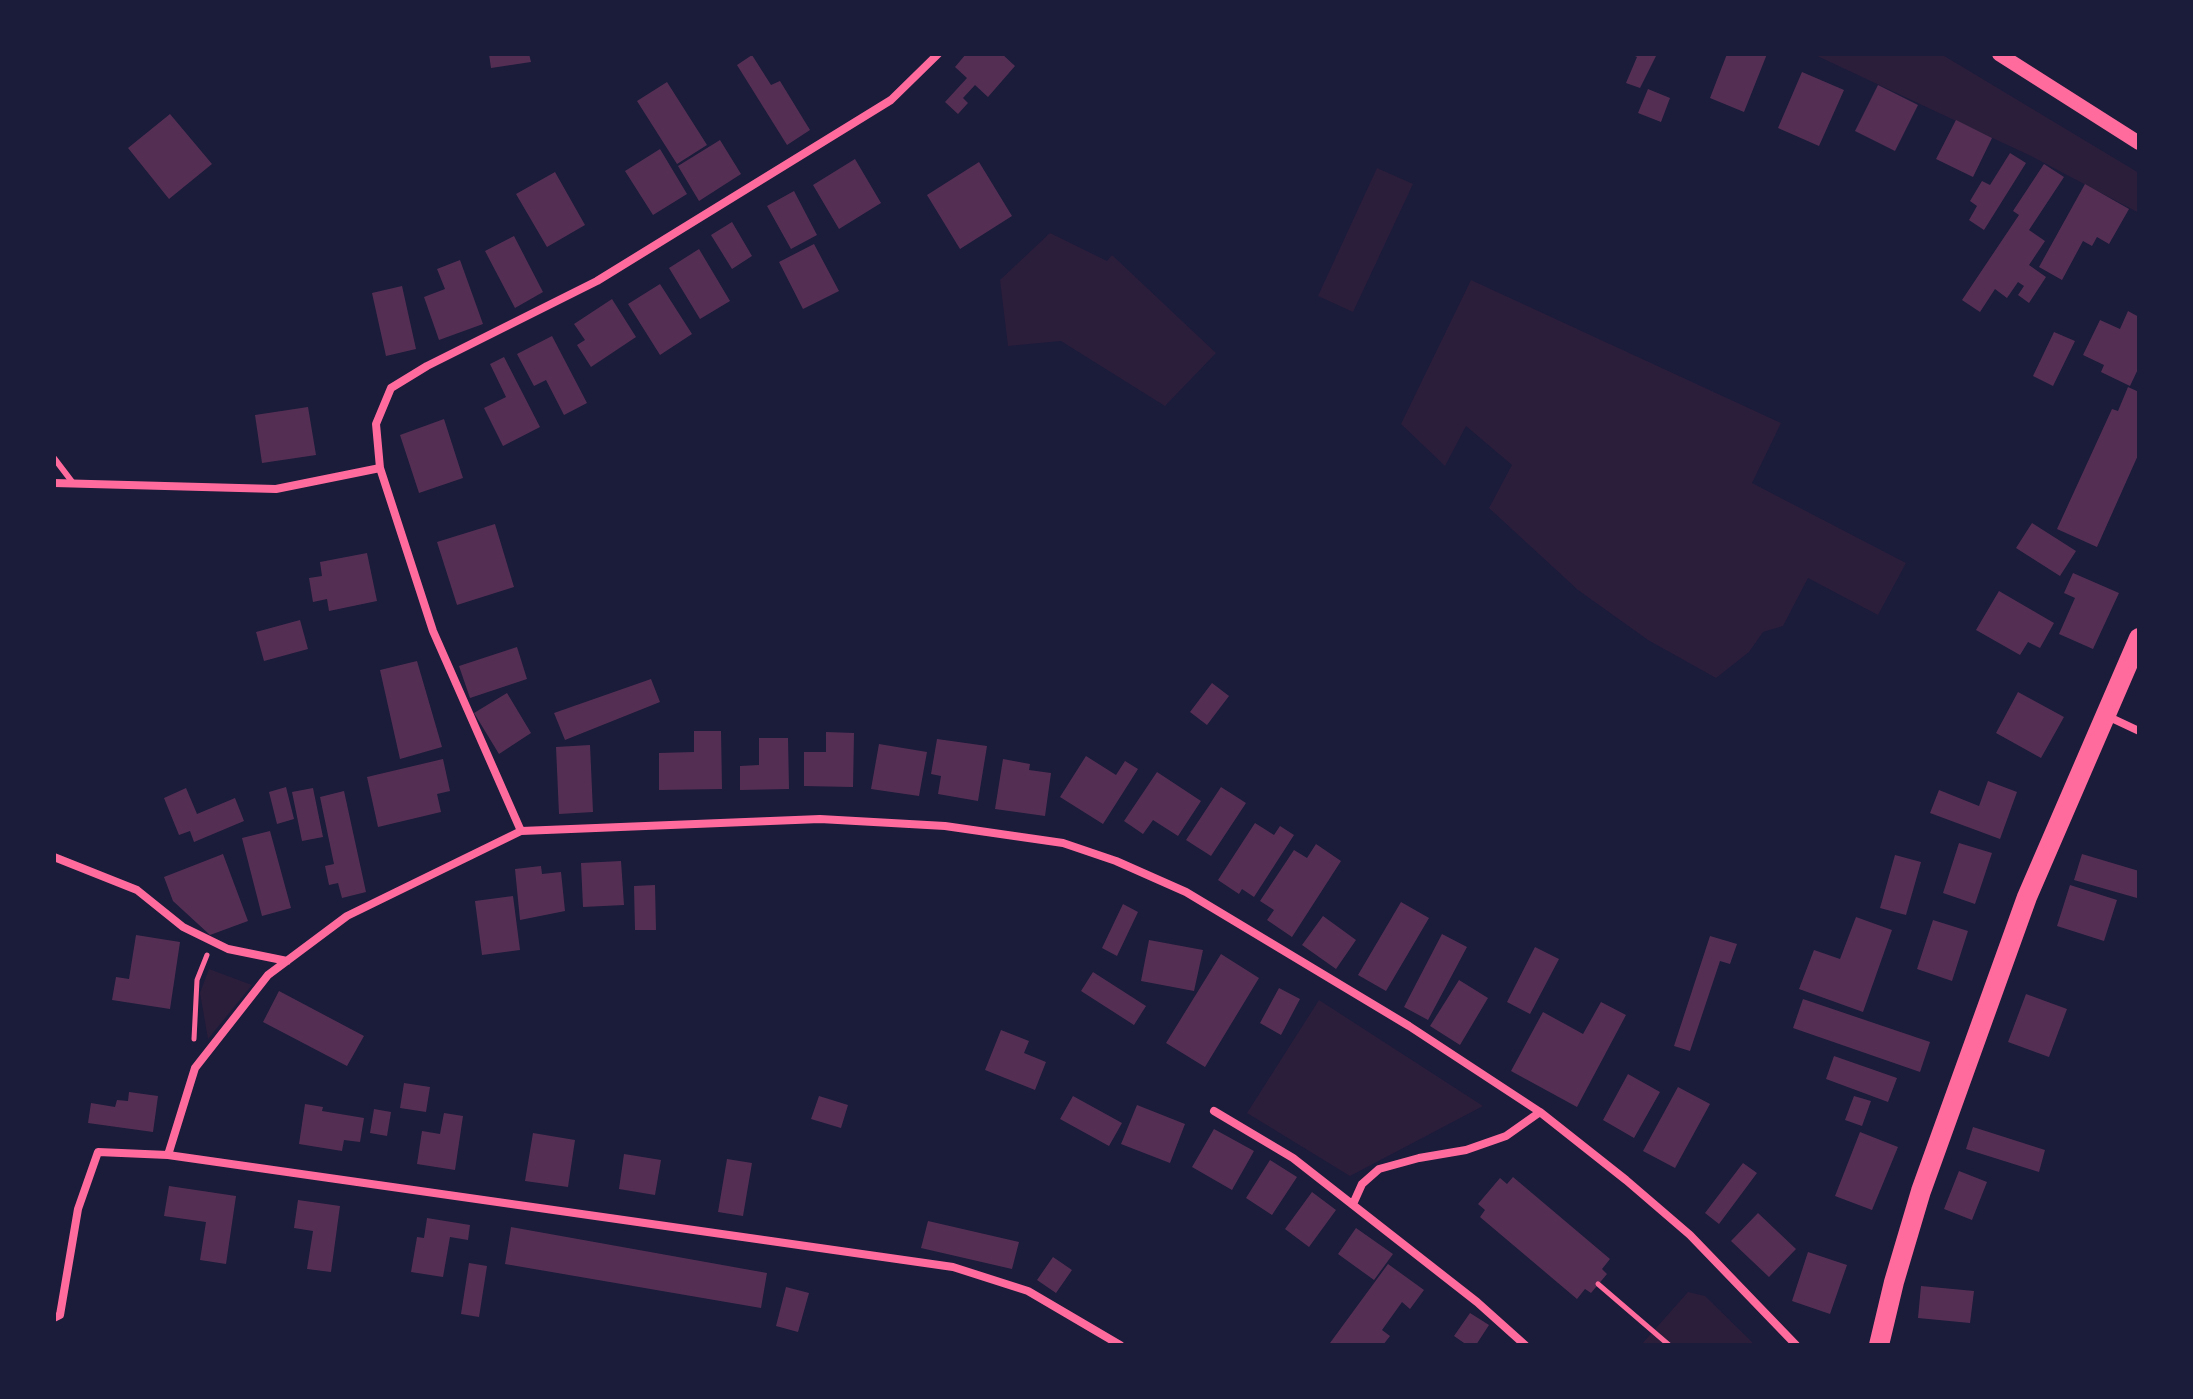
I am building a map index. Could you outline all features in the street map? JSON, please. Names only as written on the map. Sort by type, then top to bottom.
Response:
[{"type":"highway","points":[[1879,1345],[1921,1191],[2027,897],[2103,714],[2139,638]]},
{"type":"street","points":[[521,831],[433,631],[380,468],[376,424],[391,388],[427,366],[597,281],[891,100],[938,54]]},
{"type":"street","points":[[1999,54],[2139,143]]},
{"type":"street","points":[[54,483],[276,489],[380,468]]},
{"type":"street","points":[[2103,714],[2139,731]]},
{"type":"street","points":[[168,1155],[195,1068],[268,975],[347,916],[521,831],[820,819],[945,826],[1063,843],[1116,861],[1186,892],[1409,1026],[1540,1112],[1690,1235],[1796,1345]]},
{"type":"street","points":[[54,857],[137,890],[183,927],[228,949],[287,961]]},
{"type":"street","points":[[1214,1111],[1293,1158],[1525,1345]]},
{"type":"street","points":[[1353,1204],[1362,1184],[1379,1169],[1466,1150],[1506,1136],[1540,1112]]},
{"type":"street","points":[[54,1318],[60,1315],[78,1209],[98,1152],[168,1155],[953,1267],[1028,1291],[1120,1345]]},
{"type":"lane","points":[[54,458],[73,483]]},
{"type":"path","points":[[195,1068],[197,980],[213,942]]},
{"type":"path","points":[[1598,1284],[1669,1345]]},
{"type":"shaded area","points":[[1813,54],[1941,54],[2139,173],[2139,213],[2031,156]]},
{"type":"shaded area","points":[[1377,168],[1413,184],[1353,312],[1318,296]]},
{"type":"shaded area","points":[[1050,233],[1107,261],[1112,255],[1216,353],[1165,406],[1061,341],[1008,346],[1000,280]]},
{"type":"shaded area","points":[[1471,280],[1781,423],[1752,483],[1906,563],[1878,615],[1808,578],[1783,626],[1763,632],[1749,652],[1716,678],[1648,640],[1578,590],[1489,508],[1512,465],[1466,426],[1445,466],[1401,424]]},
{"type":"shaded area","points":[[209,969],[252,985],[208,1039],[200,993]]},
{"type":"shaded area","points":[[1319,1000],[1483,1106],[1350,1176],[1247,1113]]},
{"type":"shaded area","points":[[1688,1292],[1705,1296],[1755,1345],[1641,1345]]},
{"type":"building","points":[[489,54],[529,54],[531,62],[491,68]]},
{"type":"building","points":[[966,54],[1002,54],[1015,66],[988,97],[975,85],[963,98],[968,103],[958,114],[945,102],[967,78],[955,67]]},
{"type":"building","points":[[1631,54],[1657,54],[1640,88],[1626,83],[1637,57]]},
{"type":"building","points":[[1727,54],[1767,54],[1744,112],[1710,98]]},
{"type":"building","points":[[752,55],[771,85],[780,81],[810,130],[787,145],[737,65]]},
{"type":"building","points":[[1802,72],[1844,90],[1819,146],[1778,128]]},
{"type":"building","points":[[667,82],[707,145],[677,164],[637,101]]},
{"type":"building","points":[[1878,85],[1918,105],[1895,151],[1855,131]]},
{"type":"building","points":[[1648,89],[1670,98],[1661,122],[1638,113]]},
{"type":"building","points":[[170,114],[212,164],[169,199],[128,148]]},
{"type":"building","points":[[1956,120],[1992,138],[1973,177],[1936,159]]},
{"type":"building","points":[[720,140],[741,174],[699,201],[678,166]]},
{"type":"building","points":[[660,149],[687,194],[653,215],[625,171]]},
{"type":"building","points":[[2010,153],[2026,163],[1984,230],[1969,220],[1977,206],[1970,201],[1982,181],[1990,185]]},
{"type":"building","points":[[855,159],[881,203],[839,229],[813,185]]},
{"type":"building","points":[[979,162],[1012,216],[960,249],[927,195]]},
{"type":"building","points":[[2044,164],[2064,177],[2029,230],[2045,241],[2029,265],[2046,277],[2029,303],[2018,295],[2024,286],[2018,282],[2007,298],[1995,289],[1980,312],[1962,300],[2019,215],[2013,211]]},
{"type":"building","points":[[555,172],[585,225],[547,247],[516,194]]},
{"type":"building","points":[[2085,184],[2129,209],[2109,244],[2097,237],[2092,246],[2083,241],[2062,280],[2039,267]]},
{"type":"building","points":[[794,191],[817,235],[791,249],[767,206]]},
{"type":"building","points":[[732,222],[752,256],[732,269],[711,235]]},
{"type":"building","points":[[514,236],[543,292],[515,308],[485,251]]},
{"type":"building","points":[[814,244],[839,291],[803,309],[779,262]]},
{"type":"building","points":[[699,249],[730,301],[700,319],[669,268]]},
{"type":"building","points":[[460,260],[483,324],[439,340],[424,297],[445,289],[437,269]]},
{"type":"building","points":[[660,284],[692,334],[660,355],[628,304]]},
{"type":"building","points":[[402,286],[416,349],[386,356],[372,293]]},
{"type":"building","points":[[612,299],[636,337],[591,367],[577,345],[585,340],[574,324]]},
{"type":"building","points":[[2128,311],[2139,317],[2139,367],[2130,386],[2101,372],[2104,365],[2083,355],[2100,320],[2120,329]]},
{"type":"building","points":[[2054,332],[2075,341],[2053,386],[2033,376]]},
{"type":"building","points":[[552,336],[587,403],[564,415],[546,380],[534,386],[517,354]]},
{"type":"building","points":[[504,357],[540,427],[503,446],[484,408],[506,397],[490,364]]},
{"type":"building","points":[[2128,387],[2139,392],[2139,453],[2097,547],[2057,529],[2112,409],[2118,411]]},
{"type":"building","points":[[308,407],[316,455],[262,463],[255,415]]},
{"type":"building","points":[[444,419],[463,478],[419,493],[400,435]]},
{"type":"building","points":[[2032,523],[2076,551],[2060,576],[2016,548]]},
{"type":"building","points":[[495,524],[514,587],[457,605],[437,542]]},
{"type":"building","points":[[367,553],[377,601],[329,611],[327,599],[313,602],[309,578],[322,576],[320,562]]},
{"type":"building","points":[[2073,573],[2119,593],[2093,649],[2059,634],[2075,598],[2064,593]]},
{"type":"building","points":[[1999,591],[2054,623],[2040,648],[2028,642],[2020,655],[1976,630]]},
{"type":"building","points":[[300,620],[308,649],[264,661],[256,632]]},
{"type":"building","points":[[517,647],[527,679],[470,698],[459,666]]},
{"type":"building","points":[[417,661],[442,747],[400,759],[380,670]]},
{"type":"building","points":[[651,679],[660,702],[565,740],[554,713]]},
{"type":"building","points":[[1212,683],[1229,696],[1207,725],[1190,712]]},
{"type":"building","points":[[2018,692],[2064,717],[2041,758],[1996,733]]},
{"type":"building","points":[[507,693],[531,733],[499,754],[474,713]]},
{"type":"building","points":[[694,731],[721,731],[722,789],[659,790],[659,753],[694,752]]},
{"type":"building","points":[[826,732],[854,733],[853,787],[804,786],[804,752],[826,752]]},
{"type":"building","points":[[759,738],[788,738],[789,789],[740,790],[740,766],[759,765]]},
{"type":"building","points":[[937,739],[987,746],[978,801],[938,794],[941,776],[931,774]]},
{"type":"building","points":[[879,744],[927,752],[919,796],[871,789]]},
{"type":"building","points":[[590,745],[593,812],[559,814],[556,747]]},
{"type":"building","points":[[1086,756],[1116,775],[1125,761],[1138,769],[1103,824],[1060,797]]},
{"type":"building","points":[[443,759],[450,791],[437,794],[441,812],[378,827],[367,777]]},
{"type":"building","points":[[1003,759],[1030,764],[1029,770],[1051,773],[1045,816],[995,809]]},
{"type":"building","points":[[1157,772],[1201,801],[1178,836],[1153,820],[1143,834],[1124,821]]},
{"type":"building","points":[[1988,781],[2017,792],[2000,839],[1930,813],[1939,790],[1979,806]]},
{"type":"building","points":[[286,787],[294,819],[277,824],[269,792]]},
{"type":"building","points":[[1221,787],[1246,803],[1211,856],[1186,840]]},
{"type":"building","points":[[186,788],[197,814],[235,798],[244,821],[194,842],[190,831],[179,835],[164,798]]},
{"type":"building","points":[[313,788],[323,837],[302,841],[292,792]]},
{"type":"building","points":[[344,791],[366,892],[342,898],[338,883],[329,885],[325,866],[334,864],[320,797]]},
{"type":"building","points":[[1255,823],[1274,835],[1280,826],[1294,835],[1254,897],[1242,889],[1239,894],[1218,880]]},
{"type":"building","points":[[270,831],[291,908],[262,916],[242,838]]},
{"type":"building","points":[[1959,843],[1992,853],[1975,904],[1943,893]]},
{"type":"building","points":[[1316,844],[1341,861],[1292,937],[1267,920],[1274,910],[1260,901],[1294,850],[1307,858]]},
{"type":"building","points":[[223,854],[248,921],[210,935],[173,901],[164,877]]},
{"type":"building","points":[[2082,854],[2139,871],[2137,898],[2074,880]]},
{"type":"building","points":[[1895,855],[1921,862],[1906,915],[1880,908]]},
{"type":"building","points":[[621,861],[624,905],[583,907],[581,863]]},
{"type":"building","points":[[541,866],[542,874],[561,872],[565,911],[520,920],[515,869]]},
{"type":"building","points":[[655,885],[656,930],[635,930],[634,886]]},
{"type":"building","points":[[2070,885],[2117,900],[2104,941],[2057,926]]},
{"type":"building","points":[[513,896],[520,950],[482,955],[475,901]]},
{"type":"building","points":[[1401,902],[1429,918],[1386,991],[1358,975]]},
{"type":"building","points":[[1123,904],[1138,912],[1117,956],[1102,948]]},
{"type":"building","points":[[1323,916],[1356,940],[1336,969],[1302,945]]},
{"type":"building","points":[[1856,917],[1892,930],[1863,1012],[1799,989],[1814,950],[1840,959]]},
{"type":"building","points":[[1933,920],[1968,931],[1952,981],[1917,969]]},
{"type":"building","points":[[1442,934],[1467,947],[1428,1020],[1404,1007]]},
{"type":"building","points":[[136,935],[180,942],[170,1009],[112,1000],[116,977],[129,979]]},
{"type":"building","points":[[1710,936],[1737,944],[1730,964],[1720,961],[1690,1051],[1674,1046]]},
{"type":"building","points":[[1149,940],[1203,950],[1194,991],[1141,981]]},
{"type":"building","points":[[1535,947],[1559,959],[1530,1014],[1507,1002]]},
{"type":"building","points":[[1221,954],[1259,978],[1205,1067],[1166,1043]]},
{"type":"building","points":[[1093,972],[1146,1006],[1134,1025],[1081,991]]},
{"type":"building","points":[[1459,980],[1488,998],[1460,1045],[1430,1026]]},
{"type":"building","points":[[1279,988],[1300,999],[1281,1035],[1260,1023]]},
{"type":"building","points":[[279,991],[364,1036],[347,1066],[263,1022]]},
{"type":"building","points":[[2026,994],[2067,1009],[2049,1057],[2008,1042]]},
{"type":"building","points":[[1803,999],[1930,1042],[1920,1072],[1793,1028]]},
{"type":"building","points":[[1601,1002],[1626,1015],[1577,1107],[1511,1071],[1543,1012],[1583,1034]]},
{"type":"building","points":[[1001,1030],[1029,1041],[1024,1053],[1046,1062],[1035,1090],[985,1070]]},
{"type":"building","points":[[1834,1056],[1897,1078],[1888,1102],[1826,1079]]},
{"type":"building","points":[[1628,1074],[1660,1092],[1634,1138],[1603,1120]]},
{"type":"building","points":[[404,1083],[430,1087],[426,1112],[400,1108]]},
{"type":"building","points":[[1678,1087],[1710,1104],[1675,1168],[1643,1151]]},
{"type":"building","points":[[129,1092],[158,1096],[153,1132],[88,1123],[91,1103],[115,1107],[117,1100],[128,1101]]},
{"type":"building","points":[[819,1096],[848,1105],[841,1128],[811,1119]]},
{"type":"building","points":[[1073,1096],[1122,1123],[1109,1146],[1060,1119]]},
{"type":"building","points":[[1854,1096],[1871,1101],[1862,1126],[1845,1120]]},
{"type":"building","points":[[305,1104],[323,1107],[322,1111],[364,1118],[360,1142],[344,1140],[342,1151],[299,1144]]},
{"type":"building","points":[[1137,1105],[1185,1124],[1170,1163],[1121,1144]]},
{"type":"building","points":[[374,1109],[391,1112],[387,1136],[370,1133]]},
{"type":"building","points":[[444,1113],[463,1116],[455,1170],[417,1164],[422,1131],[440,1134]]},
{"type":"building","points":[[1973,1127],[2045,1150],[2039,1172],[1966,1149]]},
{"type":"building","points":[[1214,1129],[1254,1151],[1232,1190],[1192,1167]]},
{"type":"building","points":[[1860,1132],[1898,1147],[1872,1210],[1835,1196]]},
{"type":"building","points":[[533,1133],[575,1140],[568,1187],[525,1181]]},
{"type":"building","points":[[624,1154],[661,1160],[655,1195],[619,1189]]},
{"type":"building","points":[[727,1159],[752,1163],[743,1216],[718,1212]]},
{"type":"building","points":[[1270,1160],[1297,1177],[1272,1215],[1246,1198]]},
{"type":"building","points":[[1743,1163],[1757,1173],[1719,1224],[1705,1213]]},
{"type":"building","points":[[1959,1171],[1987,1182],[1972,1220],[1944,1209]]},
{"type":"building","points":[[1513,1177],[1610,1259],[1602,1269],[1607,1274],[1591,1293],[1585,1289],[1577,1299],[1480,1217],[1485,1210],[1478,1204],[1500,1178],[1507,1184]]},
{"type":"building","points":[[169,1186],[236,1196],[226,1264],[200,1260],[206,1222],[164,1216]]},
{"type":"building","points":[[1312,1192],[1336,1210],[1309,1247],[1285,1229]]},
{"type":"building","points":[[298,1200],[340,1206],[331,1272],[307,1269],[313,1231],[294,1228]]},
{"type":"building","points":[[1758,1213],[1796,1249],[1769,1277],[1731,1241]]},
{"type":"building","points":[[427,1218],[470,1225],[468,1240],[450,1237],[443,1277],[411,1272],[417,1237],[424,1238]]},
{"type":"building","points":[[928,1221],[1019,1242],[1012,1269],[921,1248]]},
{"type":"building","points":[[511,1227],[767,1273],[761,1308],[505,1264]]},
{"type":"building","points":[[1356,1228],[1393,1254],[1374,1280],[1338,1254]]},
{"type":"building","points":[[1808,1252],[1847,1265],[1830,1314],[1792,1301]]},
{"type":"building","points":[[1053,1257],[1072,1270],[1056,1293],[1037,1280]]},
{"type":"building","points":[[469,1263],[487,1266],[479,1317],[461,1314]]},
{"type":"building","points":[[1388,1264],[1424,1290],[1410,1309],[1402,1302],[1382,1330],[1390,1336],[1383,1345],[1330,1343]]},
{"type":"building","points":[[1921,1286],[1974,1291],[1970,1323],[1918,1318]]},
{"type":"building","points":[[786,1287],[809,1293],[798,1332],[776,1326]]},
{"type":"building","points":[[1470,1313],[1489,1325],[1476,1345],[1467,1345],[1454,1336]]}]
